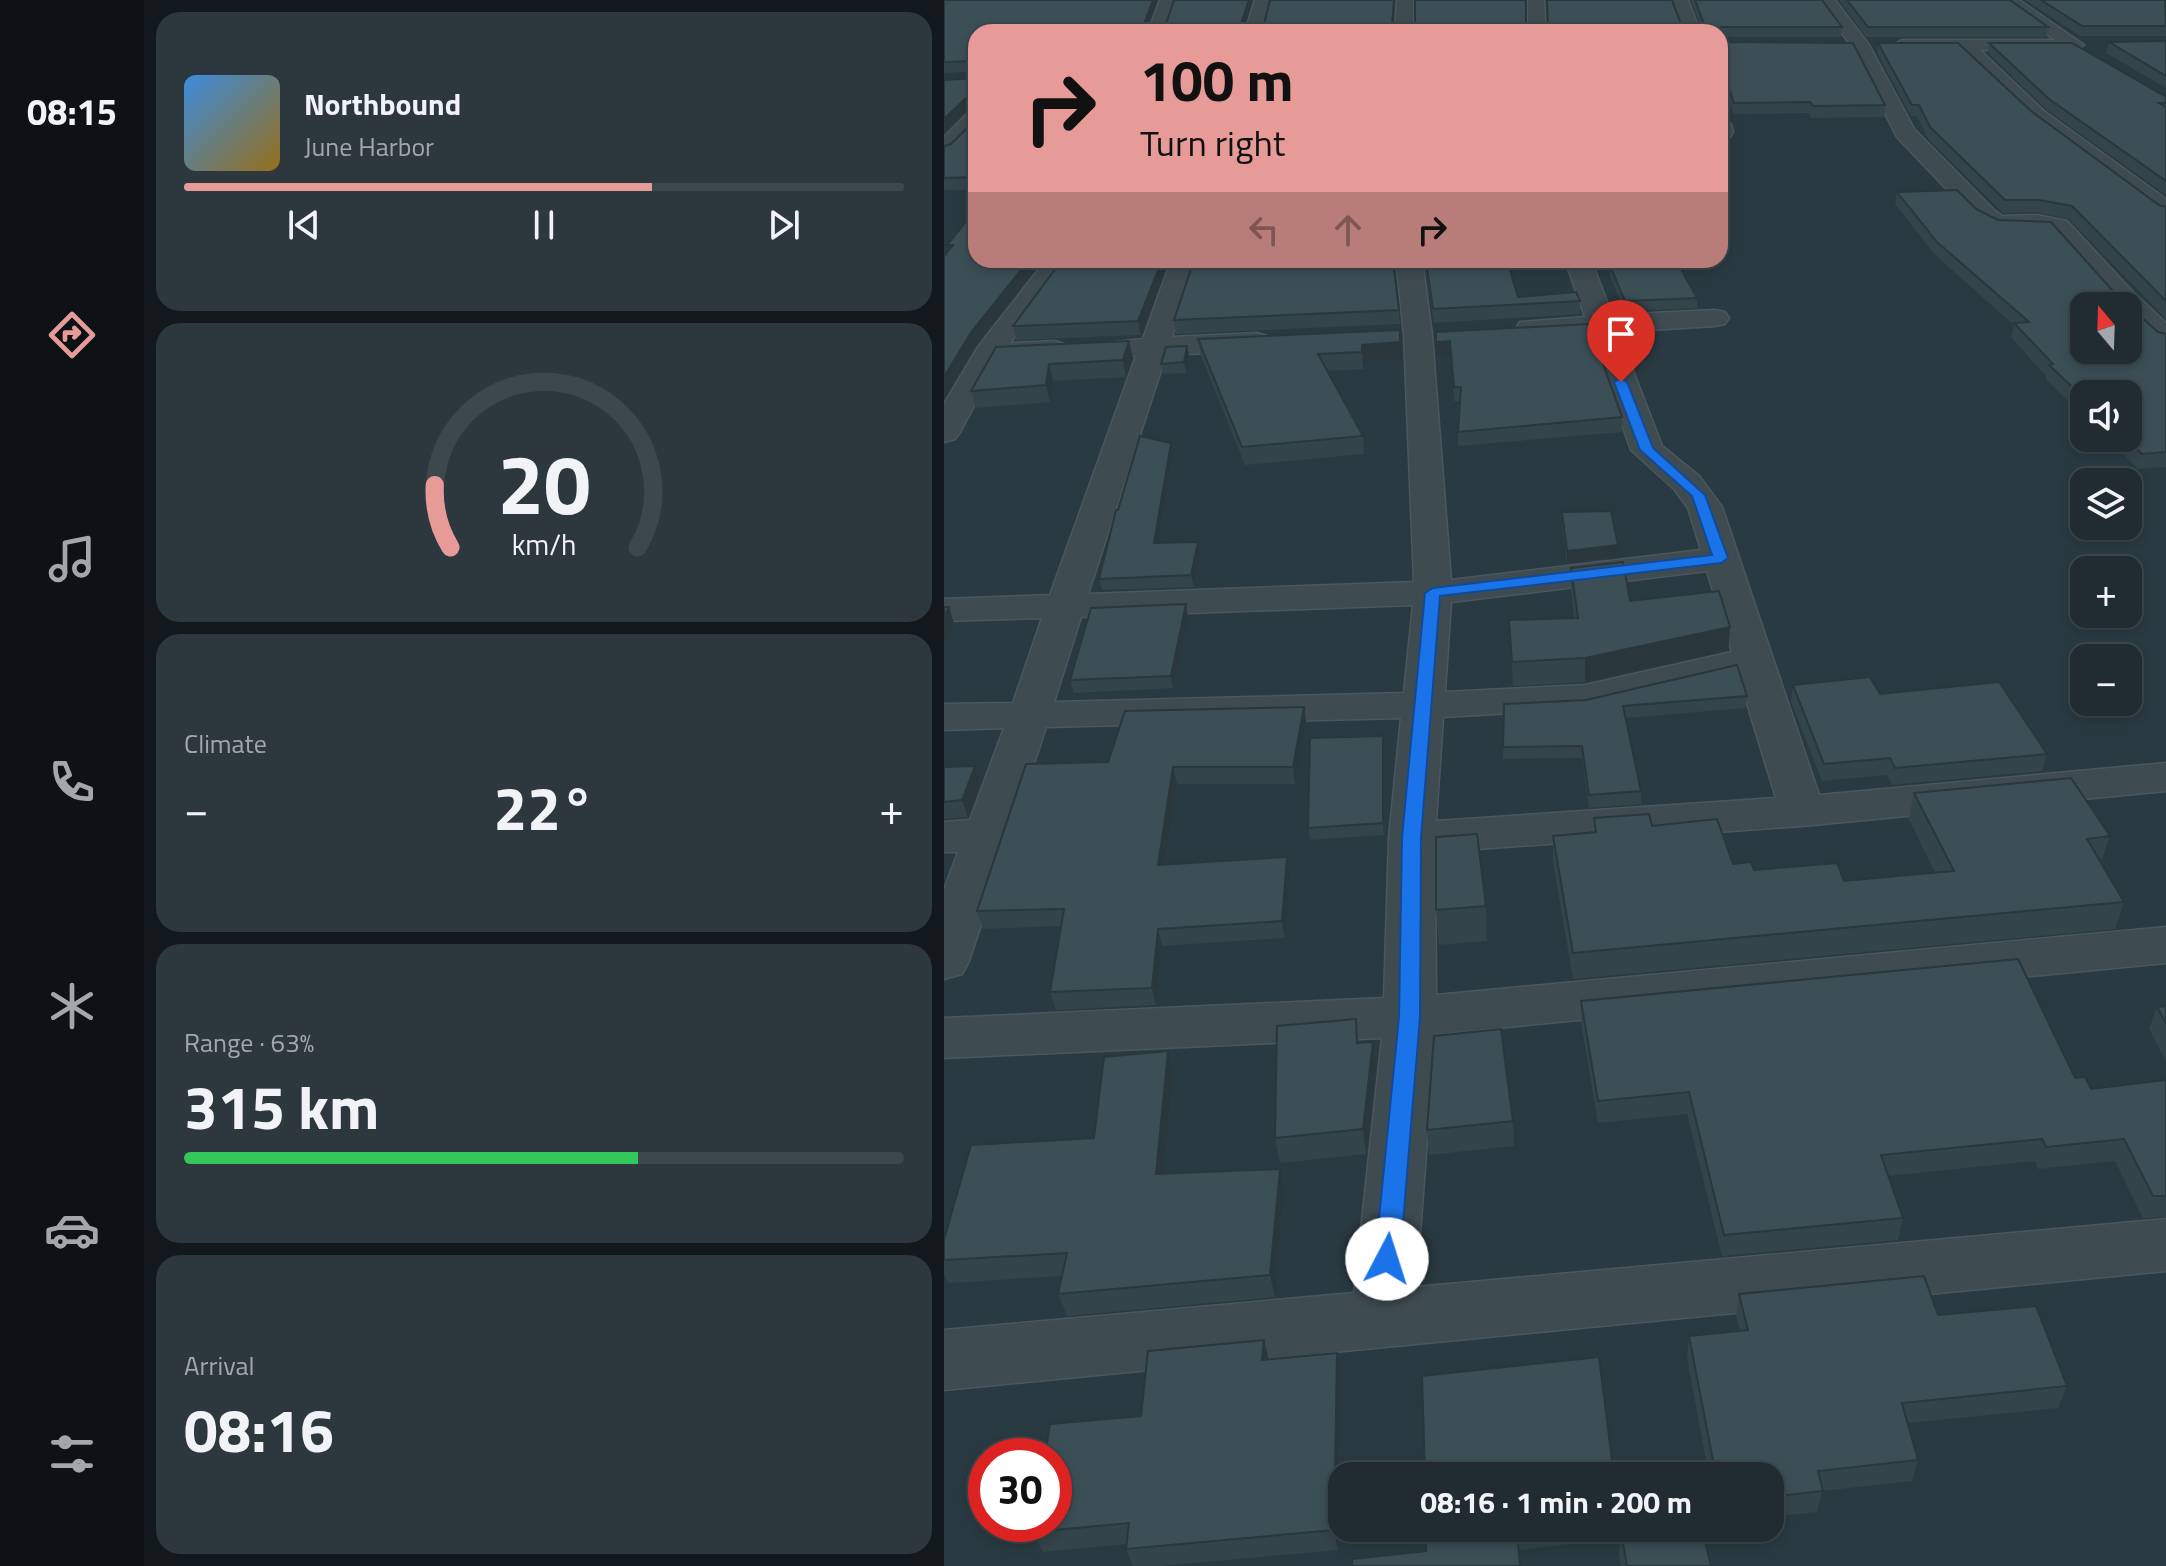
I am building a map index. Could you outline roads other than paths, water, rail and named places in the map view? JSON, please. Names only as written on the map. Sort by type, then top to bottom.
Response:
[{"type":"street","points":[[1160,24],[1168,0]]},
{"type":"street","points":[[1256,24],[1263,0]]},
{"type":"street","points":[[1404,24],[1405,0]]},
{"type":"street","points":[[1536,0],[1537,24]]},
{"type":"street","points":[[1680,0],[1688,24]]},
{"type":"street","points":[[1826,0],[1875,45],[1903,129],[1991,220],[2007,224],[2048,222],[2065,231],[2118,292]]},
{"type":"street","points":[[1829,45],[2085,47],[2008,0]]},
{"type":"street","points":[[1962,44],[2052,128],[2166,210]]},
{"type":"street","points":[[944,149],[968,124]]},
{"type":"street","points":[[944,432],[988,353],[1053,268]]},
{"type":"street","points":[[944,961],[965,836],[1032,715],[1065,606],[1181,268]]},
{"type":"street","points":[[1382,1319],[1410,1017],[1412,838],[1433,593],[1418,335],[1410,268]]},
{"type":"street","points":[[1581,268],[1647,450],[1698,495],[1802,811]]},
{"type":"street","points":[[2142,296],[2151,295]]},
{"type":"street","points":[[2142,316],[2166,338]]},
{"type":"street","points":[[1509,330],[1715,318]]},
{"type":"street","points":[[988,353],[1278,341]]},
{"type":"street","points":[[944,610],[1433,593],[1721,558]]},
{"type":"street","points":[[944,717],[1425,705],[1585,697],[1753,659]]},
{"type":"street","points":[[1412,838],[1802,811],[2166,777]]},
{"type":"street","points":[[944,1038],[1410,1017],[2166,945]]},
{"type":"street","points":[[944,1360],[2166,1245]]}]
